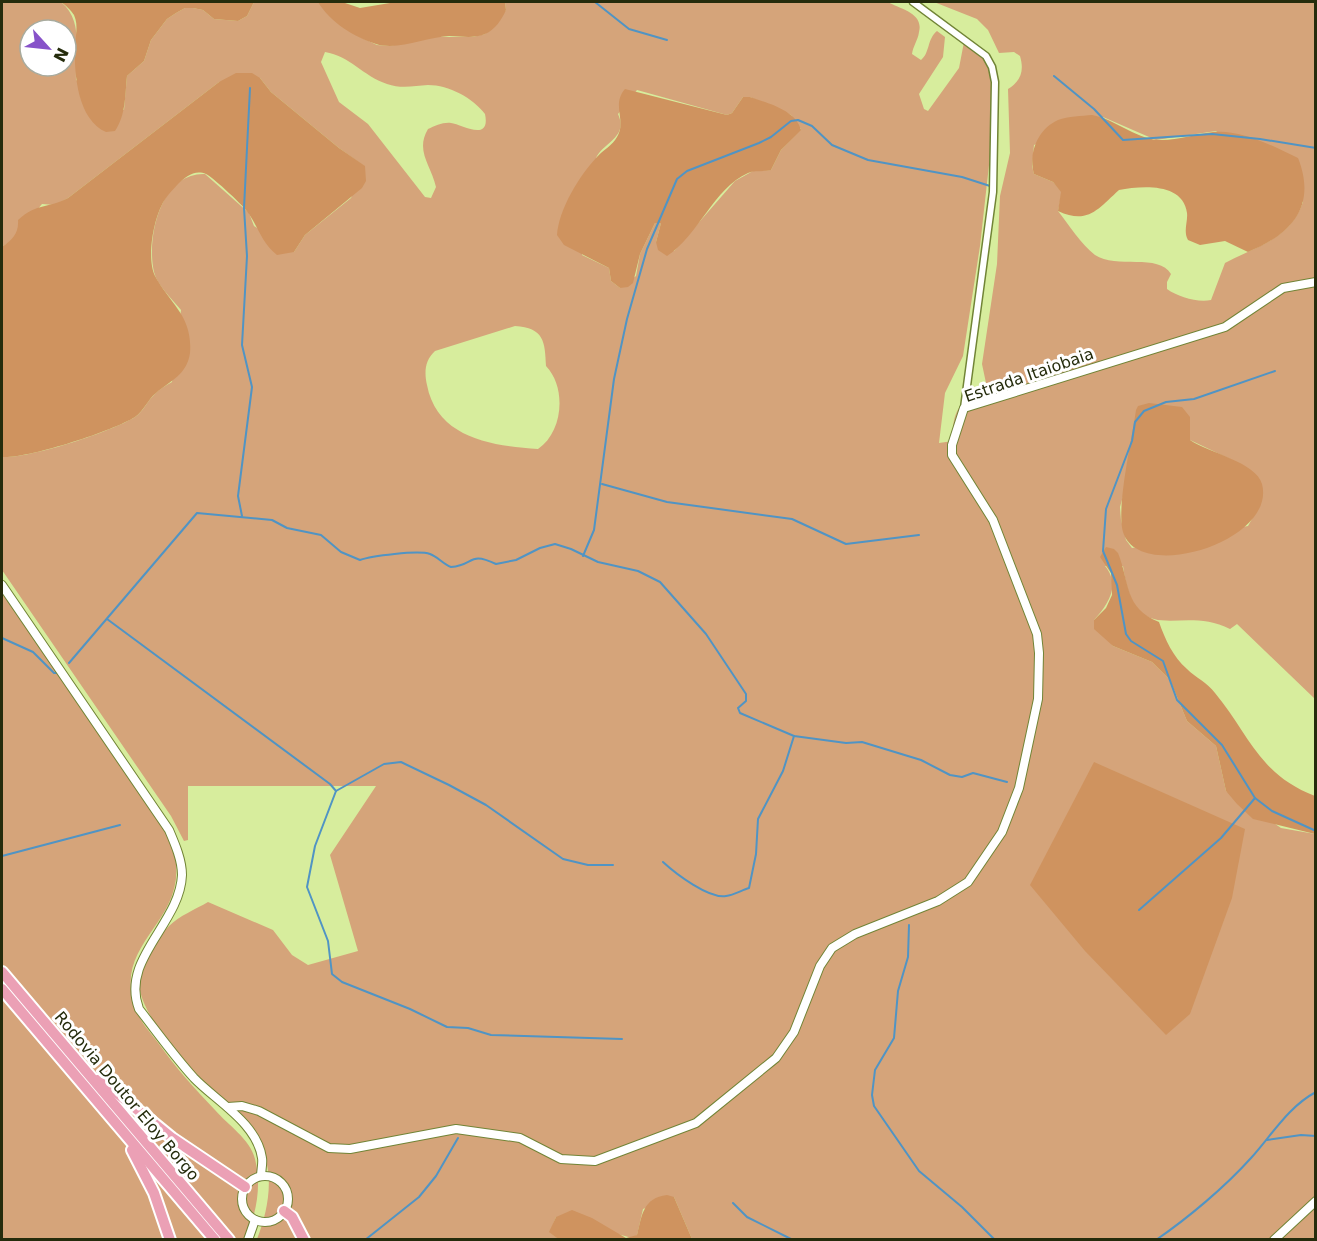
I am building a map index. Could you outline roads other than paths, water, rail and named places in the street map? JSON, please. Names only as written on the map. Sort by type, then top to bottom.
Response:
[{"type":"highway","name":"Rodovia Doutor Eloy Borgo","points":[[2,972],[229,1239]]},
{"type":"highway","name":"Rodovia Doutor Eloy Borgo","points":[[2,989],[215,1239]]},
{"type":"highway","points":[[89,1075],[112,1089],[172,1138],[245,1187]]},
{"type":"highway","points":[[87,1090],[136,1156],[154,1193],[170,1239]]},
{"type":"highway","points":[[284,1211],[292,1216],[304,1239]]},
{"type":"street","points":[[913,2],[986,56],[992,67],[995,82],[993,192],[964,408]]},
{"type":"street","name":"Estrada Itaiobaia","points":[[228,1107],[242,1106],[259,1112],[320,1145],[339,1150],[456,1129],[520,1138],[554,1156],[571,1161],[595,1161],[612,1156],[696,1123],[776,1058],[794,1032],[826,956],[843,940],[938,901],[968,882],[985,860],[1013,810],[1036,708],[1040,676],[1037,634],[993,520],[952,456],[952,444],[964,408],[1225,327],[1282,288],[1316,282]]},
{"type":"street","points":[[2,585],[172,836],[182,872],[179,894],[142,961],[134,988],[135,1000],[139,1009],[184,1066],[205,1089],[228,1107],[256,1144],[262,1158],[261,1176]]},
{"type":"street","points":[[261,1176],[270,1177],[282,1184],[288,1197],[284,1211],[273,1220],[255,1220],[243,1205],[245,1187],[261,1176]]},
{"type":"street","points":[[1274,1239],[1316,1201]]},
{"type":"street","points":[[248,1239],[255,1220]]},
{"type":"waterway","points":[[595,2],[629,29],[667,40]]},
{"type":"waterway","points":[[1054,76],[1094,109],[1123,140],[1212,134],[1316,148]]},
{"type":"waterway","points":[[242,516],[238,496],[252,387],[242,345],[247,256],[244,208],[250,88]]},
{"type":"waterway","points":[[583,556],[594,530],[614,379],[627,319],[647,249],[677,179],[687,171],[759,143],[771,137],[791,121],[798,120],[812,126],[832,145],[868,160],[962,177],[990,186]]},
{"type":"waterway","points":[[1275,371],[1194,399],[1166,402],[1144,411],[1135,422],[1132,441],[1106,509],[1103,551],[1117,585],[1126,634],[1131,641],[1163,661],[1177,700],[1222,745],[1255,798],[1272,811],[1316,831]]},
{"type":"waterway","points":[[602,484],[667,502],[792,519],[846,544],[919,535]]},
{"type":"waterway","points":[[69,663],[197,513],[272,520],[287,528],[321,535],[341,552],[360,560],[384,555],[424,553],[436,557],[451,567],[476,559],[496,564],[516,560],[540,548],[555,544],[598,562],[638,571],[660,582],[706,634],[746,694],[746,701],[738,708],[740,713],[794,736],[846,743],[862,742],[921,760],[950,775],[962,777],[973,773],[1007,782]]},
{"type":"waterway","points":[[107,619],[330,784],[336,791]]},
{"type":"waterway","points":[[2,638],[33,652],[54,673],[58,673]]},
{"type":"waterway","points":[[663,862],[684,879],[711,894],[726,896],[749,888],[756,854],[758,819],[783,771],[794,736]]},
{"type":"waterway","points":[[613,865],[588,865],[563,859],[486,805],[401,762],[384,764],[336,791],[315,846],[307,887],[328,941],[332,974],[342,982],[410,1009],[447,1027],[468,1028],[491,1035],[622,1039]]},
{"type":"waterway","points":[[1139,910],[1221,838],[1255,798]]},
{"type":"waterway","points":[[2,856],[120,825]]},
{"type":"waterway","points":[[909,925],[908,957],[898,991],[894,1038],[875,1070],[872,1095],[874,1106],[919,1171],[962,1207],[995,1240]]},
{"type":"waterway","points":[[1156,1240],[1218,1191],[1241,1169],[1289,1113],[1316,1092]]},
{"type":"waterway","points":[[1267,1140],[1301,1135],[1316,1136]]},
{"type":"waterway","points":[[365,1240],[419,1197],[436,1176],[458,1138]]},
{"type":"waterway","points":[[733,1203],[747,1217],[793,1240]]}]
